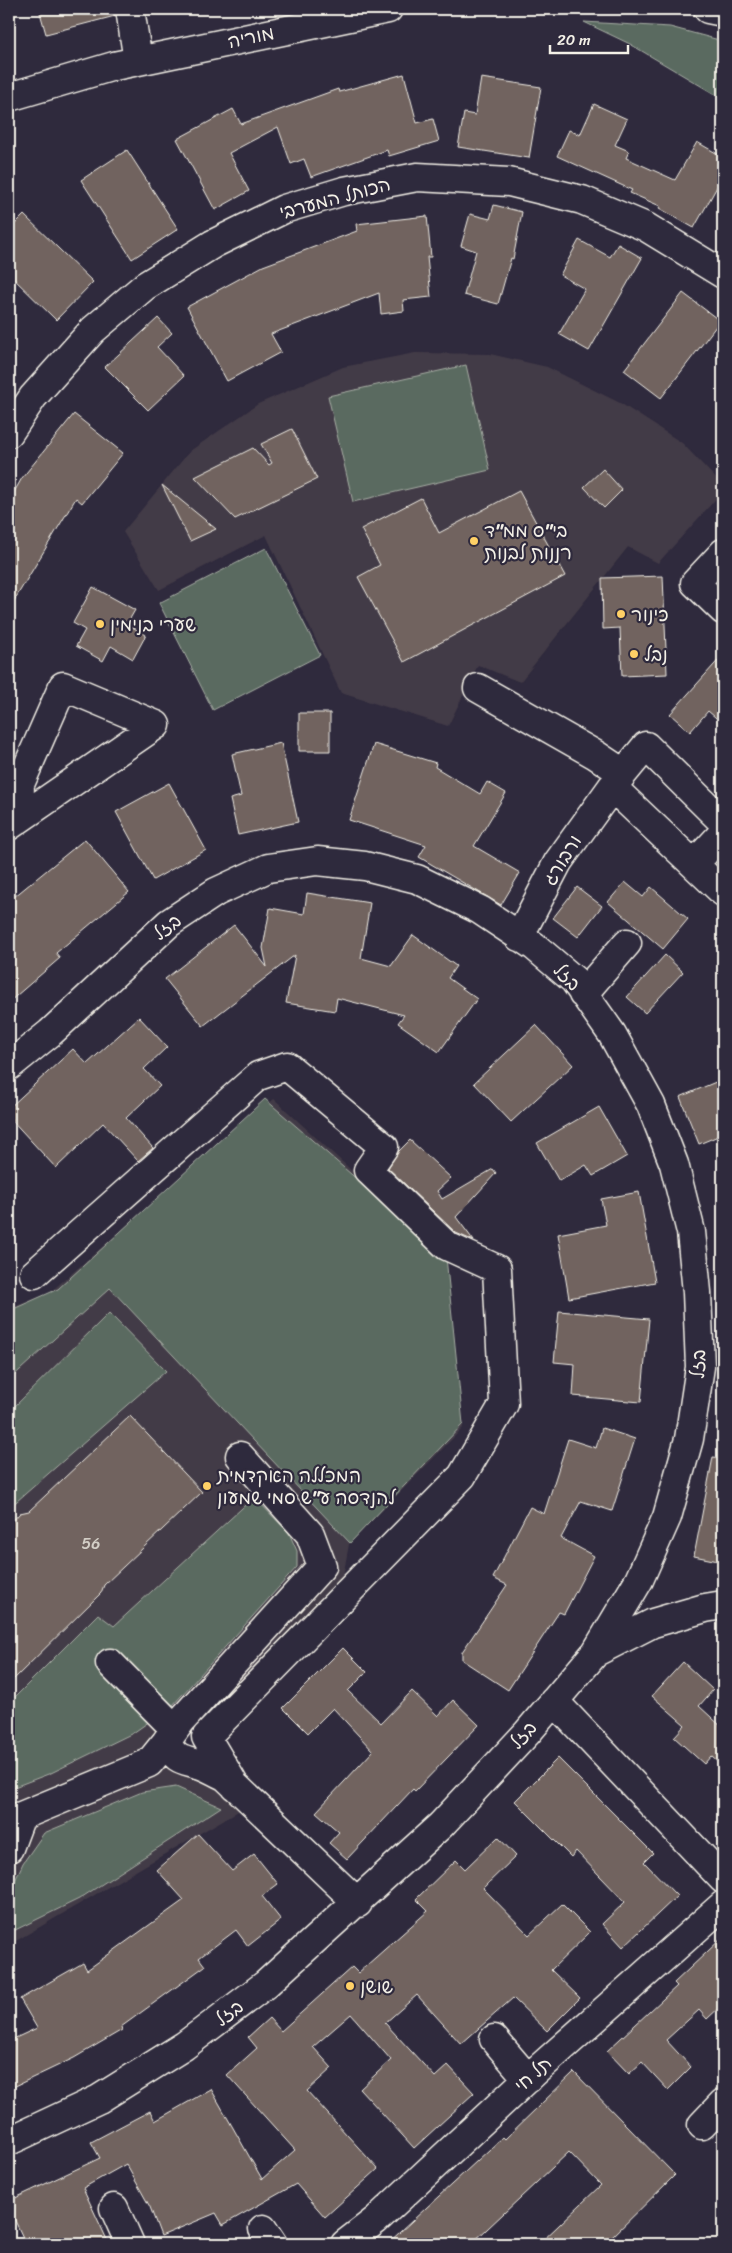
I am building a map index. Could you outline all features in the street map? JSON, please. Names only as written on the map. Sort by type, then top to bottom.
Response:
[{"type":"street","points":[[126,63],[130,9]]},
{"type":"street","name":"מוריה","points":[[9,97],[126,63],[342,13],[388,9]]},
{"type":"street","points":[[708,9],[723,12]]},
{"type":"street","name":"מוריה","points":[[9,81],[126,63]]},
{"type":"street","name":"הכותל המערבי","points":[[9,433],[33,397],[93,330],[145,286],[213,244],[284,209],[344,192],[417,176],[509,182],[582,200],[646,227],[723,274]]},
{"type":"street","points":[[723,553],[695,583],[723,610]]},
{"type":"street","points":[[63,686],[156,725],[148,730],[14,823],[20,784],[63,686]]},
{"type":"street","points":[[478,688],[596,755],[617,780],[723,892]]},
{"type":"street","name":"ורבורג","points":[[519,936],[558,862],[617,780],[646,746],[723,822]]},
{"type":"street","points":[[695,863],[723,832]]},
{"type":"street","name":"בזל","points":[[9,1066],[50,1033],[169,923],[216,892],[268,868],[317,860],[365,866],[417,879],[480,910],[534,946],[574,980],[612,1034],[651,1105],[674,1164],[691,1232],[697,1292],[700,1367],[689,1439],[667,1517],[639,1580],[596,1652],[554,1701],[441,1825],[358,1903],[266,1984],[184,2046],[99,2099],[9,2141]]},
{"type":"street","points":[[583,994],[627,943]]},
{"type":"street","points":[[34,1274],[258,1076],[287,1066],[384,1147],[368,1170],[447,1246],[497,1269],[504,1404],[462,1476],[206,1736],[235,1786]]},
{"type":"street","points":[[9,1848],[15,1819],[149,1763],[171,1735],[322,1566],[310,1534],[240,1456]]},
{"type":"street","points":[[596,1652],[653,1623],[705,1608],[723,1605]]},
{"type":"street","points":[[110,1663],[171,1735],[173,1754],[182,1761],[201,1765],[226,1777],[358,1903]]},
{"type":"street","points":[[554,1701],[723,1879]]},
{"type":"street","name":"תל חי","points":[[344,2244],[376,2220],[528,2079],[723,1905]]},
{"type":"street","points":[[494,2039],[528,2079]]},
{"type":"street","points":[[702,2125],[723,2104]]},
{"type":"street","points":[[114,2208],[130,2244]]},
{"type":"shaded area","name":"בי\"ס ממ\"ד רננות לבנות","points":[[415,353],[490,354],[547,367],[620,403],[682,443],[723,486],[723,491],[658,563],[628,547],[520,682],[478,665],[448,726],[341,693],[266,535],[159,590],[123,532],[190,451],[258,404],[343,367]]},
{"type":"shaded area","name":"המכללה האקדמית להנדסה ע\"ש סמי שמעון","points":[[274,1099],[442,1254],[463,1428],[349,1544],[342,1582],[181,1743],[184,1756],[240,1810],[9,1945],[9,1309],[49,1293]]},
{"type":"green space","points":[[584,22],[670,27],[723,41],[723,99],[630,44]]},
{"type":"green space","points":[[466,365],[490,470],[353,502],[328,396]]},
{"type":"green space","points":[[266,548],[320,655],[213,710],[159,603]]},
{"type":"green space","points":[[265,1099],[446,1257],[463,1424],[350,1543],[110,1288],[9,1380],[9,1311],[58,1289]]},
{"type":"green space","points":[[109,1313],[166,1371],[9,1508],[9,1412]]},
{"type":"green space","points":[[254,1497],[289,1533],[297,1551],[297,1567],[173,1705],[133,1733],[51,1773],[9,1789],[9,1703],[98,1614],[114,1626]]},
{"type":"green space","points":[[176,1787],[221,1807],[79,1899],[9,1933],[9,1894],[23,1863],[44,1833],[142,1792]]},
{"type":"building","points":[[39,9],[115,9],[115,16],[46,34]]},
{"type":"building","points":[[404,74],[417,123],[433,119],[439,141],[389,156],[387,150],[311,177],[304,159],[291,164],[278,127],[229,153],[249,191],[215,210],[177,139],[233,109],[241,124],[338,89],[339,92]]},
{"type":"building","points":[[481,78],[541,87],[529,158],[458,147],[464,113],[475,115]]},
{"type":"building","points":[[594,104],[627,119],[615,145],[629,151],[626,158],[675,180],[697,142],[723,157],[723,176],[694,228],[659,208],[660,206],[630,193],[632,190],[557,156],[569,130],[580,135]]},
{"type":"building","points":[[127,150],[178,229],[132,259],[81,180]]},
{"type":"building","points":[[494,205],[522,212],[513,259],[511,258],[498,304],[464,295],[476,251],[461,246],[470,214],[490,219]]},
{"type":"building","points":[[24,215],[93,282],[56,320],[9,274],[9,230]]},
{"type":"building","points":[[427,216],[431,257],[427,257],[431,297],[403,300],[404,311],[381,314],[379,293],[271,334],[281,352],[227,381],[187,307],[263,266],[357,231],[356,224]]},
{"type":"building","points":[[579,240],[610,257],[618,244],[642,258],[589,351],[559,334],[585,289],[560,275]]},
{"type":"building","points":[[683,293],[720,321],[661,398],[624,370]]},
{"type":"building","points":[[158,318],[172,333],[157,347],[184,376],[148,410],[105,367]]},
{"type":"building","points":[[74,414],[123,453],[82,503],[76,498],[9,609],[9,501],[22,478]]},
{"type":"building","points":[[292,429],[317,479],[235,519],[195,477],[253,448],[269,465],[272,463],[261,444]]},
{"type":"building","points":[[603,469],[622,490],[604,508],[584,487]]},
{"type":"building","points":[[162,485],[216,529],[190,541]]},
{"type":"building","points":[[519,491],[565,576],[404,662],[358,577],[380,565],[361,529],[421,498],[439,533]]},
{"type":"building","points":[[663,576],[667,674],[622,676],[620,628],[603,629],[602,578]]},
{"type":"building","name":"שערי בנימין","points":[[93,587],[135,610],[127,624],[146,635],[133,659],[111,646],[103,661],[76,646],[85,630],[73,623]]},
{"type":"building","points":[[723,655],[723,724],[708,711],[690,732],[670,714]]},
{"type":"building","points":[[299,713],[330,713],[330,751],[299,751]]},
{"type":"building","points":[[281,743],[298,822],[238,835],[230,799],[241,796],[232,754]]},
{"type":"building","points":[[374,744],[436,763],[435,767],[480,794],[487,782],[506,793],[474,846],[520,873],[501,905],[419,857],[426,845],[349,820]]},
{"type":"building","points":[[169,783],[206,850],[153,880],[116,812]]},
{"type":"building","points":[[85,839],[129,892],[56,953],[60,958],[9,1002],[9,901]]},
{"type":"building","points":[[625,882],[643,897],[651,887],[688,919],[663,949],[608,902]]},
{"type":"building","points":[[577,887],[602,906],[578,937],[553,918]]},
{"type":"building","points":[[307,893],[370,903],[361,958],[391,966],[413,935],[456,966],[448,978],[477,999],[439,1052],[398,1023],[404,1015],[337,998],[335,1011],[286,1003],[295,955],[203,1026],[165,979],[234,925],[267,967],[263,948],[270,908],[304,914]]},
{"type":"building","points":[[665,955],[683,972],[645,1013],[627,997]]},
{"type":"building","points":[[139,1017],[167,1047],[144,1069],[160,1086],[126,1118],[153,1148],[138,1161],[103,1123],[56,1168],[9,1117],[9,1108],[73,1049],[87,1064]]},
{"type":"building","points":[[536,1025],[573,1065],[511,1122],[474,1083]]},
{"type":"building","points":[[723,1079],[723,1134],[699,1144],[680,1097]]},
{"type":"building","points":[[599,1107],[627,1156],[593,1176],[586,1165],[559,1181],[537,1143]]},
{"type":"building","points":[[410,1140],[451,1178],[437,1191],[442,1199],[493,1169],[496,1173],[456,1217],[474,1241],[456,1233],[388,1168],[398,1152]]},
{"type":"building","points":[[639,1192],[655,1282],[569,1298],[558,1234],[606,1225],[601,1199]]},
{"type":"building","points":[[559,1311],[649,1319],[641,1402],[573,1396],[575,1364],[554,1362]]},
{"type":"building","points":[[130,1416],[202,1492],[104,1585],[101,1593],[9,1684],[9,1525],[20,1513],[29,1511]]},
{"type":"building","points":[[602,1428],[635,1439],[612,1511],[581,1501],[561,1538],[594,1556],[564,1614],[559,1612],[508,1690],[462,1660],[462,1652],[507,1585],[493,1578],[530,1507],[544,1514],[568,1439],[596,1448]]},
{"type":"building","points":[[713,1457],[723,1458],[723,1562],[694,1556]]},
{"type":"building","points":[[343,1648],[367,1672],[348,1691],[381,1723],[412,1691],[438,1716],[453,1700],[479,1725],[415,1791],[413,1789],[347,1859],[329,1843],[339,1832],[316,1812],[373,1751],[333,1708],[308,1733],[283,1708]]},
{"type":"building","points":[[683,1662],[713,1690],[699,1706],[723,1728],[723,1767],[711,1756],[704,1764],[674,1737],[685,1725],[652,1696]]},
{"type":"building","points":[[558,1758],[653,1853],[644,1862],[677,1896],[623,1947],[602,1924],[625,1902],[576,1851],[571,1857],[515,1801]]},
{"type":"building","points":[[198,1834],[232,1871],[254,1854],[278,1884],[262,1896],[281,1920],[248,1946],[236,1930],[199,1958],[205,1966],[121,2027],[122,2030],[74,2058],[9,2089],[9,2041],[37,2028],[20,1999],[83,1963],[87,1970],[184,1900],[157,1870]]},
{"type":"building","points":[[498,1837],[516,1856],[483,1888],[529,1935],[562,1904],[590,1932],[551,1970],[580,1998],[547,2031],[513,1998],[461,2044],[417,1995],[385,2023],[435,2077],[448,2065],[474,2093],[414,2148],[360,2089],[391,2060],[351,2014],[313,2047],[332,2068],[307,2091],[378,2169],[325,2217],[296,2184],[223,2225],[216,2213],[161,2236],[150,2207],[126,2164],[83,2188],[109,2244],[26,2244],[9,2208],[9,2201],[100,2158],[91,2142],[150,2111],[155,2121],[211,2089],[262,2179],[295,2150],[227,2075],[257,2048],[248,2037],[269,2018],[281,2031],[352,1967],[358,1973],[428,1911],[416,1899],[456,1860],[465,1869]]},
{"type":"building","points":[[723,1937],[723,2004],[707,2019],[699,2010],[666,2040],[691,2067],[668,2090],[642,2062],[629,2074],[607,2051],[677,1986],[674,1983]]},
{"type":"building","points":[[574,2072],[675,2175],[605,2244],[539,2244],[601,2185],[569,2152],[471,2244],[387,2244],[503,2137],[505,2139]]},
{"type":"place","name":"בי\"ס ממ\"ד רננות לבנות","points":[[474,541]]},
{"type":"place","name":"כינור","points":[[621,614]]},
{"type":"place","name":"שערי בנימין","points":[[100,624]]},
{"type":"place","name":"נבל","points":[[634,654]]},
{"type":"place","name":"המכללה האקדמית להנדסה ע\"ש סמי שמעון","points":[[207,1486]]},
{"type":"place","name":"שושן","points":[[350,1986]]}]
